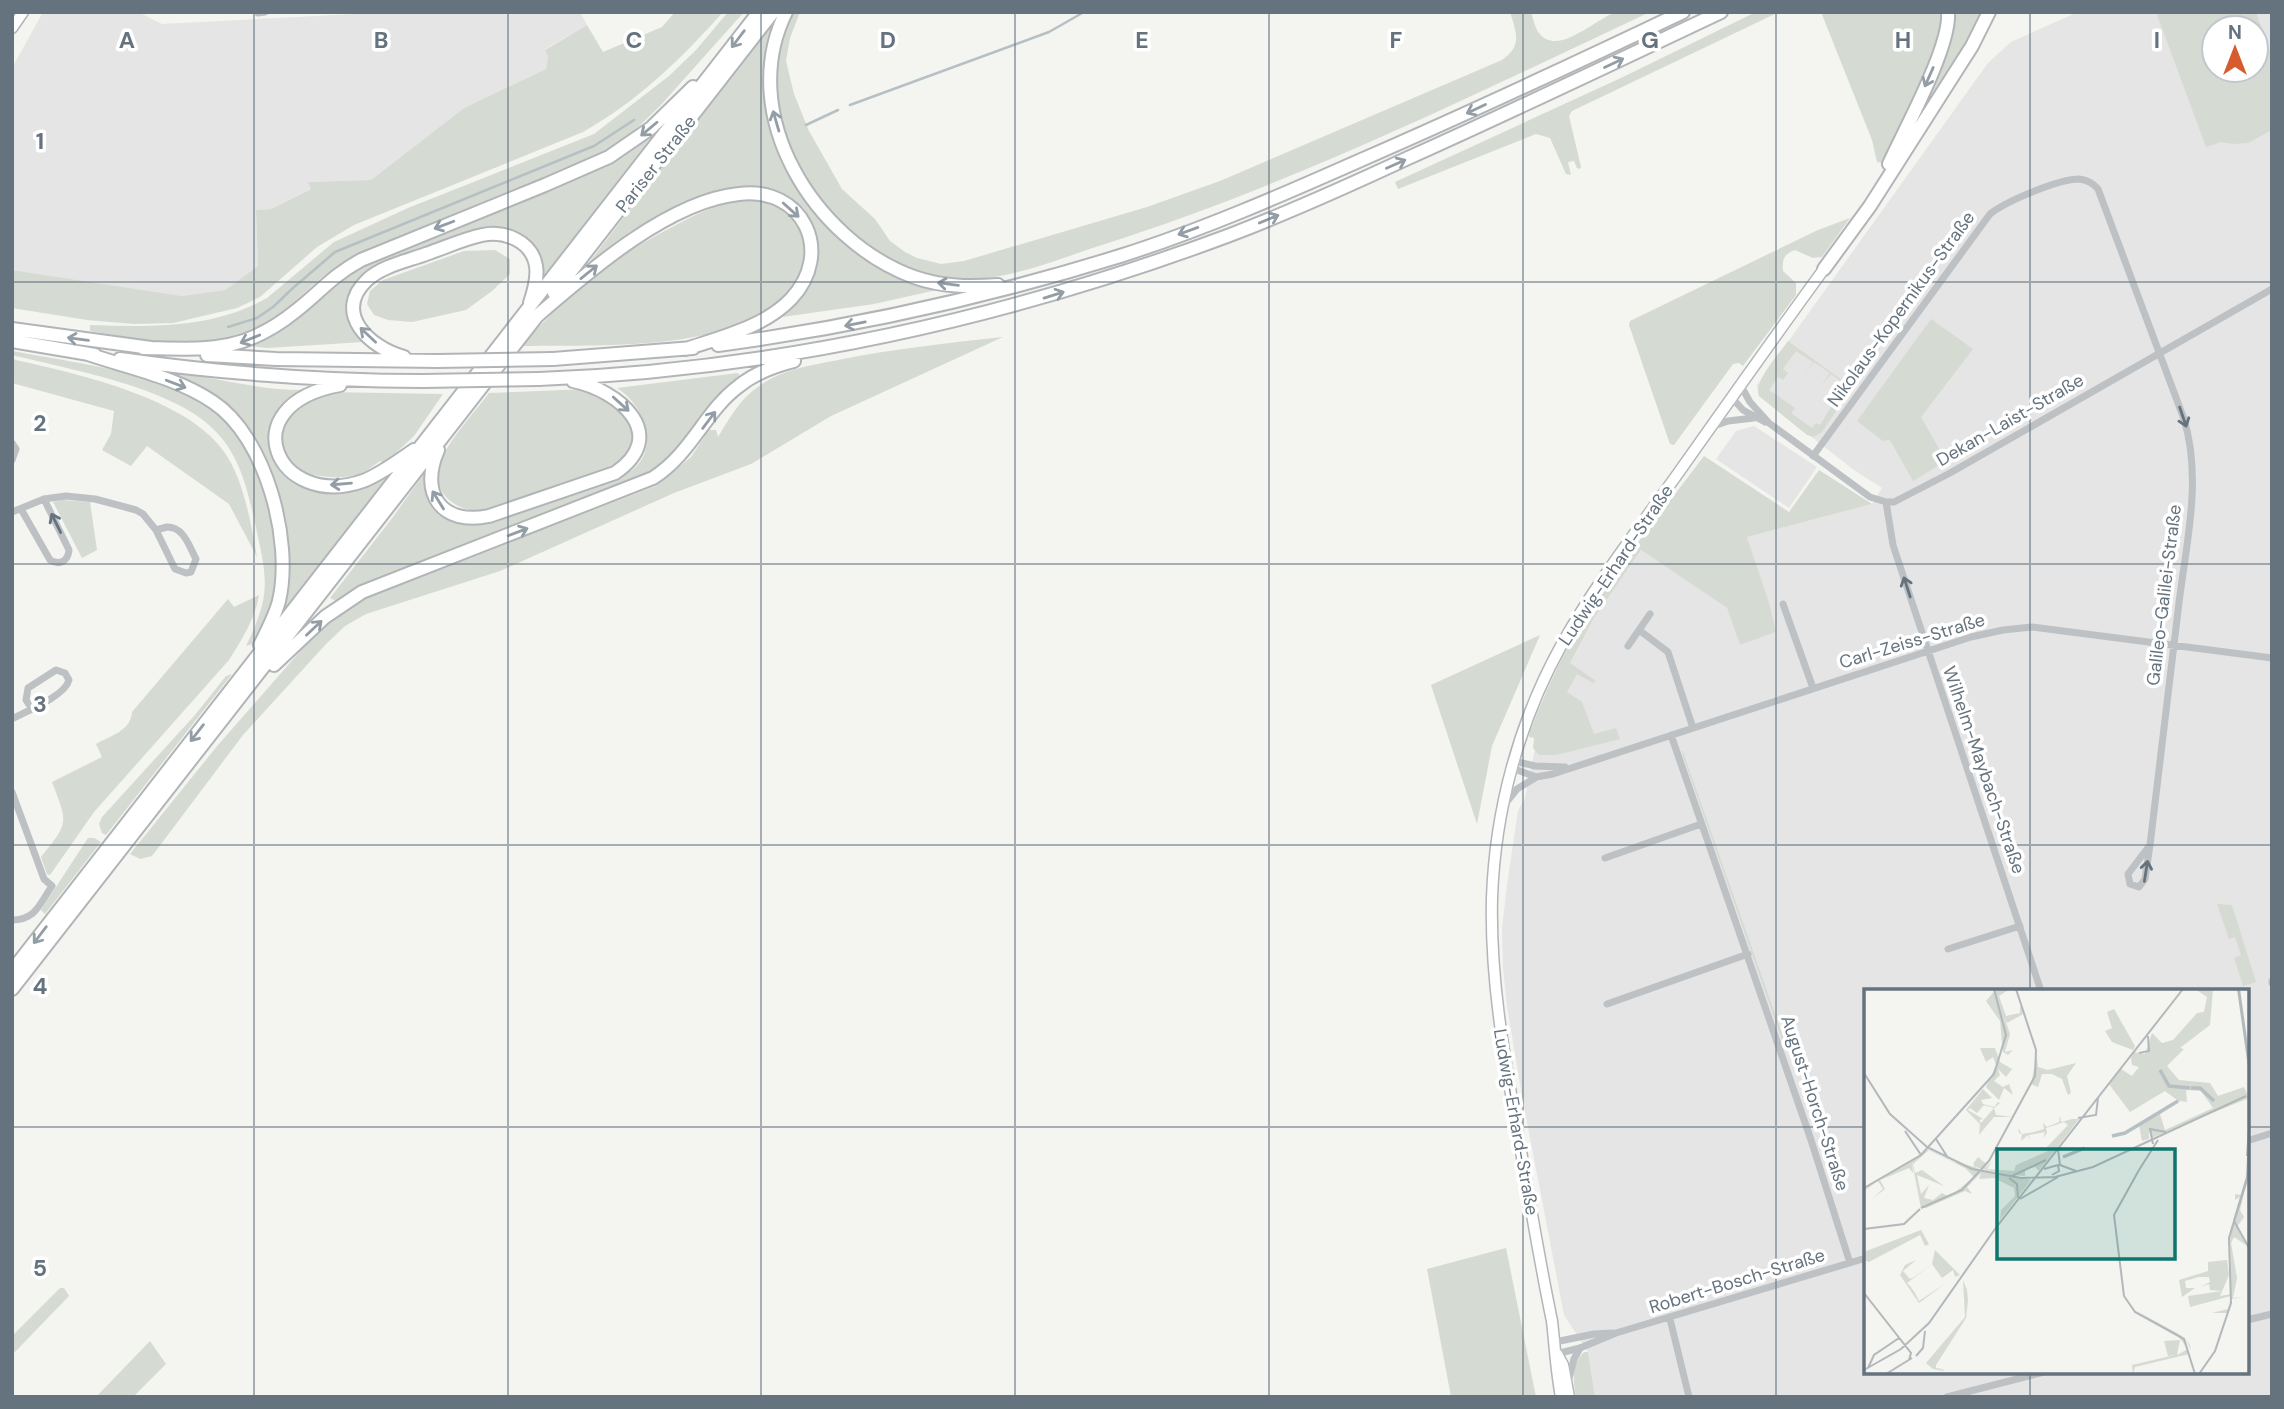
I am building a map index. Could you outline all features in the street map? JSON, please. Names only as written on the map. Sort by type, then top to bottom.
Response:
[{"type":"highway","points":[[12,971],[444,435],[758,12]]},
{"type":"highway","name":"Pariser Straße","points":[[532,314],[773,12]]},
{"type":"highway","points":[[786,12],[775,37],[771,60],[769,82],[772,107],[787,155],[801,182],[833,225],[882,263],[930,282],[975,286],[1040,279]]},
{"type":"highway","points":[[12,328],[143,348],[219,356],[433,361],[553,359],[687,349],[808,332],[893,316],[1121,256],[1248,209],[1416,136],[1683,12]]},
{"type":"highway","points":[[12,341],[88,354],[239,373],[363,381],[423,381],[559,379],[710,366],[869,340],[1051,296],[1232,234],[1334,192],[1721,12]]},
{"type":"highway","points":[[1870,206],[1941,49],[1948,28],[1948,12]]},
{"type":"highway","points":[[1824,269],[1870,206],[1972,46],[1989,12]]},
{"type":"highway","points":[[143,348],[216,349],[258,336],[278,325],[330,279],[360,260],[609,157],[651,128],[717,66]]},
{"type":"highway","points":[[12,989],[423,444],[532,314],[630,241],[697,205],[741,193],[757,193],[782,201],[806,225],[812,244],[811,264],[803,284],[790,300],[766,318],[687,349]]},
{"type":"highway","points":[[433,361],[396,355],[381,347],[360,329],[353,311],[354,300],[370,277],[386,268],[482,234],[502,234],[521,242],[536,265],[532,314]]},
{"type":"highway","points":[[242,685],[325,617],[362,592],[645,483],[682,455],[723,401],[738,386],[757,374],[783,363],[844,349],[869,340]]},
{"type":"highway","points":[[88,354],[171,382],[214,402],[244,433],[258,456],[275,509],[281,544],[282,580],[274,617],[242,685]]},
{"type":"highway","points":[[444,435],[430,468],[431,486],[433,495],[443,509],[456,517],[476,519],[489,516],[615,473],[628,462],[637,447],[637,425],[632,415],[598,387],[559,379]]},
{"type":"highway","points":[[363,381],[309,393],[286,411],[276,427],[275,444],[280,461],[286,468],[302,479],[314,483],[351,484],[376,474],[423,444]]},
{"type":"main road","points":[[13,24],[22,12]]},
{"type":"main road","name":"Ludwig-Erhard-Straße","points":[[1561,1397],[1555,1365],[1555,1342],[1494,985],[1492,896],[1503,807],[1513,764],[1538,694],[1563,642],[1609,569],[1824,269]]},
{"type":"main road","name":"Ludwig-Erhard-Straße","points":[[1556,1354],[1563,1365],[1568,1391]]},
{"type":"street","points":[[258,13],[265,12]]},
{"type":"street","name":"Nikolaus-Kopernikus-Straße","points":[[1813,456],[1990,214],[2010,200],[2067,181],[2088,181],[2102,194],[2160,352]]},
{"type":"street","name":"Dekan-Laist-Straße","points":[[1886,502],[1910,495],[2272,289]]},
{"type":"street","name":"Galileo-Galilei-Straße","points":[[2150,845],[2128,874],[2130,884],[2134,886],[2144,884],[2150,845],[2191,504],[2193,465],[2187,428],[2160,352]]},
{"type":"street","points":[[1741,386],[1750,402],[1769,423],[1870,497],[1886,502]]},
{"type":"street","points":[[1732,398],[1743,410],[1769,423]]},
{"type":"street","points":[[1711,428],[1728,421],[1755,418]]},
{"type":"street","points":[[12,443],[16,449],[12,460]]},
{"type":"street","points":[[12,513],[44,499],[78,497],[126,506],[143,514],[156,530],[176,569],[181,573],[191,572],[196,559],[182,532],[172,527],[156,530]]},
{"type":"street","points":[[21,509],[50,560],[57,563],[64,561],[69,550],[44,499]]},
{"type":"street","name":"Wilhelm-Maybach-Straße","points":[[1886,502],[1893,545],[2040,989]]},
{"type":"street","points":[[1783,604],[1813,688]]},
{"type":"street","points":[[1628,646],[1650,614]]},
{"type":"street","name":"Carl-Zeiss-Straße","points":[[1503,807],[1517,789],[1536,777],[1553,774],[1987,632],[2032,627],[2272,658]]},
{"type":"street","points":[[1639,630],[1668,652],[1693,728]]},
{"type":"street","points":[[12,719],[32,709],[65,688],[69,680],[65,673],[57,670],[28,688],[26,700],[32,709]]},
{"type":"street","name":"August-Horch-Straße","points":[[1671,735],[1748,954],[1850,1263]]},
{"type":"street","points":[[1513,764],[1536,777]]},
{"type":"street","name":"Carl-Zeiss-Straße","points":[[1513,764],[1545,767],[1576,765]]},
{"type":"street","points":[[12,793],[44,879],[52,886],[31,916],[23,920],[12,920]]},
{"type":"street","points":[[1605,858],[1701,824]]},
{"type":"street","points":[[1948,949],[2020,926]]},
{"type":"street","points":[[1607,1003],[1748,954]]},
{"type":"street","points":[[2249,1140],[2272,1133]]},
{"type":"street","name":"Robert-Bosch-Straße","points":[[1556,1354],[1580,1348],[1616,1333],[1670,1319],[1864,1259]]},
{"type":"street","points":[[2249,1320],[2272,1314]]},
{"type":"street","points":[[1670,1319],[1689,1397]]},
{"type":"street","name":"Robert-Bosch-Straße","points":[[1555,1342],[1594,1334],[1616,1333]]},
{"type":"street","points":[[1568,1391],[1572,1364],[1580,1348]]},
{"type":"street","points":[[1947,1397],[2036,1374]]},
{"type":"shaded area","points":[[43,12],[138,12],[162,24],[394,12],[580,12],[587,25],[545,49],[548,57],[546,69],[464,108],[371,180],[309,182],[312,188],[271,209],[256,210],[258,266],[225,290],[182,296],[12,270],[12,68]]},
{"type":"shaded area","points":[[675,12],[723,12],[658,78],[603,120],[583,132],[354,225],[317,247],[260,297],[237,308],[173,323],[134,324],[87,320],[12,308],[12,270],[182,296],[225,290],[258,266],[256,210],[271,209],[311,189],[308,182],[371,180],[464,108],[546,69],[548,57],[545,50],[587,25],[603,52],[662,27]]},
{"type":"shaded area","points":[[728,12],[744,12],[660,106],[633,132],[611,148],[560,173],[346,262],[320,279],[263,328],[245,336],[202,343],[155,341],[90,331],[90,325],[158,326],[203,321],[225,316],[267,298],[334,242],[408,208],[594,134],[669,76],[696,50]]},
{"type":"shaded area","points":[[793,12],[800,12],[790,38],[786,61],[794,94],[809,131],[842,189],[875,219],[890,241],[917,258],[941,264],[964,261],[1147,207],[1220,181],[1502,60],[1513,50],[1516,39],[1510,12],[1531,12],[1539,33],[1556,41],[1578,34],[1617,12],[1650,12],[1380,138],[1242,195],[1012,274],[956,279],[913,271],[873,250],[839,221],[812,186],[789,143],[778,101],[779,59]]},
{"type":"shaded area","points":[[1756,12],[1779,12],[1572,111],[1569,116],[1581,167],[1577,168],[1574,161],[1568,162],[1571,175],[1566,174],[1550,138],[1536,134],[1398,189],[1395,182],[1623,77]]},
{"type":"shaded area","points":[[1821,12],[1945,12],[1930,66],[1883,163],[1877,162],[1872,140]]},
{"type":"shaded area","points":[[1952,12],[1983,12],[1977,27],[1899,156]]},
{"type":"shaded area","points":[[2078,12],[2272,12],[2272,1397],[1595,1397],[1588,1352],[1564,1315],[1507,1006],[1502,929],[1518,811],[1525,798],[1535,749],[1570,663],[1594,618],[1641,550],[1727,608],[1740,645],[1776,632],[1747,537],[1872,504],[1882,488],[1854,470],[1759,396],[1757,385],[1988,63],[2011,42]]},
{"type":"shaded area","points":[[2156,12],[2256,12],[2257,14],[2200,14],[2200,84],[2270,84],[2270,51],[2272,57],[2272,129],[2248,143],[2221,142],[2206,147]]},
{"type":"shaded area","points":[[780,14],[765,70],[767,100],[805,198],[817,216],[832,231],[864,257],[901,276],[941,289],[874,304],[775,318],[806,286],[814,271],[817,258],[814,232],[805,216],[761,189],[747,188],[728,190],[584,269]]},
{"type":"shaded area","points":[[659,127],[541,280],[527,243],[506,230],[378,266],[362,276],[351,291],[348,307],[354,330],[364,342],[267,348],[251,346],[284,329],[355,269],[398,249],[593,171],[626,153]]},
{"type":"shaded area","points":[[757,199],[781,208],[794,218],[803,233],[806,248],[804,267],[799,279],[791,290],[767,311],[737,325],[702,335],[665,341],[521,346],[574,293],[631,250],[705,211],[725,204]]},
{"type":"shaded area","points":[[1850,218],[1822,257],[1813,258],[1795,250],[1786,255],[1783,271],[1796,283],[1796,295],[1743,366],[1739,363],[1733,364],[1674,445],[1670,444],[1629,325],[1630,321],[1818,230]]},
{"type":"shaded area","points":[[495,250],[510,259],[510,274],[466,310],[412,322],[388,320],[374,315],[367,304],[370,291],[383,280],[464,251]]},
{"type":"shaded area","points":[[1931,319],[1973,349],[1921,417],[1946,461],[1913,481],[1890,440],[1883,441],[1857,421]]},
{"type":"shaded area","points":[[1003,337],[831,416],[751,464],[674,493],[500,571],[366,614],[345,626],[243,735],[152,856],[140,859],[130,854],[218,745],[317,632],[347,609],[369,596],[656,486],[691,457],[709,430],[716,430],[718,437],[746,397],[776,376],[807,366],[859,356]]},
{"type":"shaded area","points":[[1788,341],[1853,388],[1842,403],[1833,396],[1838,398],[1847,385],[1831,374],[1821,386],[1830,373],[1814,362],[1804,375],[1813,362],[1796,351],[1783,369],[1788,373],[1783,380],[1778,377],[1769,390],[1795,408],[1791,413],[1812,428],[1816,423],[1820,425],[1832,405],[1838,408],[1822,432],[1813,437],[1759,396],[1758,390],[1763,376]]},
{"type":"shaded area","points":[[12,351],[124,372],[154,381],[206,403],[233,428],[253,460],[262,484],[272,519],[277,554],[274,599],[255,643],[246,646],[263,599],[265,586],[262,558],[243,477],[233,455],[219,435],[201,419],[152,393],[12,355]]},
{"type":"shaded area","points":[[12,359],[134,393],[165,406],[192,422],[215,441],[231,463],[244,497],[257,557],[229,504],[147,446],[131,466],[102,450],[111,434],[114,411],[12,383]]},
{"type":"shaded area","points":[[160,371],[266,388],[302,390],[281,407],[274,423],[271,444],[273,452],[307,485],[392,471],[280,616],[276,489],[257,444],[239,417],[225,404]]},
{"type":"shaded area","points":[[738,373],[740,377],[668,460],[646,476],[368,583],[336,601],[330,598],[425,472],[428,498],[439,515],[459,523],[485,524],[622,477],[636,467],[646,449],[646,429],[638,409],[617,388]]},
{"type":"shaded area","points":[[589,389],[623,409],[635,431],[630,448],[614,466],[523,502],[490,510],[475,511],[460,507],[444,495],[437,477],[441,460],[452,440],[489,393]]},
{"type":"shaded area","points":[[324,392],[443,394],[414,436],[385,463],[380,461],[362,473],[338,477],[313,475],[298,469],[283,451],[280,441],[282,430],[295,412]]},
{"type":"shaded area","points":[[1754,426],[1817,467],[1789,508],[1716,459],[1736,431]]},
{"type":"shaded area","points":[[1704,456],[1789,512],[1819,470],[1872,504],[1747,537],[1776,632],[1740,645],[1727,608],[1641,550],[1594,618],[1570,663],[1596,681],[1593,683],[1577,674],[1567,692],[1582,702],[1594,734],[1616,728],[1620,739],[1556,755],[1539,755],[1533,748],[1534,738],[1529,737],[1530,731],[1564,655],[1617,571]]},
{"type":"shaded area","points":[[53,502],[90,502],[97,550],[82,558]]},
{"type":"shaded area","points":[[259,595],[251,621],[229,660],[94,812],[50,875],[47,874],[41,857],[57,836],[63,822],[52,782],[102,757],[96,744],[128,724],[132,712],[228,599],[234,607]]},
{"type":"shaded area","points":[[1540,635],[1492,746],[1477,824],[1431,685]]},
{"type":"shaded area","points":[[232,674],[106,835],[102,833],[99,824],[102,817],[195,715],[226,676]]},
{"type":"shaded area","points":[[1682,749],[1786,1045],[1784,1046],[1683,756]]},
{"type":"shaded area","points":[[88,838],[101,842],[45,914],[41,910]]},
{"type":"shaded area","points":[[2217,904],[2232,905],[2256,982],[2243,986],[2234,958],[2241,955],[2235,937],[2229,939]]},
{"type":"shaded area","points":[[1506,1248],[1536,1397],[1451,1397],[1427,1269]]},
{"type":"shaded area","points":[[60,1288],[64,1288],[69,1296],[12,1355],[12,1336]]},
{"type":"shaded area","points":[[150,1341],[166,1364],[133,1397],[96,1397]]},
{"type":"shaded area","points":[[1584,1352],[1588,1352],[1595,1397],[1576,1397],[1575,1367]]},
{"type":"waterway","points":[[850,105],[1049,32],[1084,12]]},
{"type":"waterway","points":[[806,125],[838,110]]},
{"type":"waterway","points":[[228,327],[257,318],[273,307],[335,252],[594,146],[634,120]]}]
